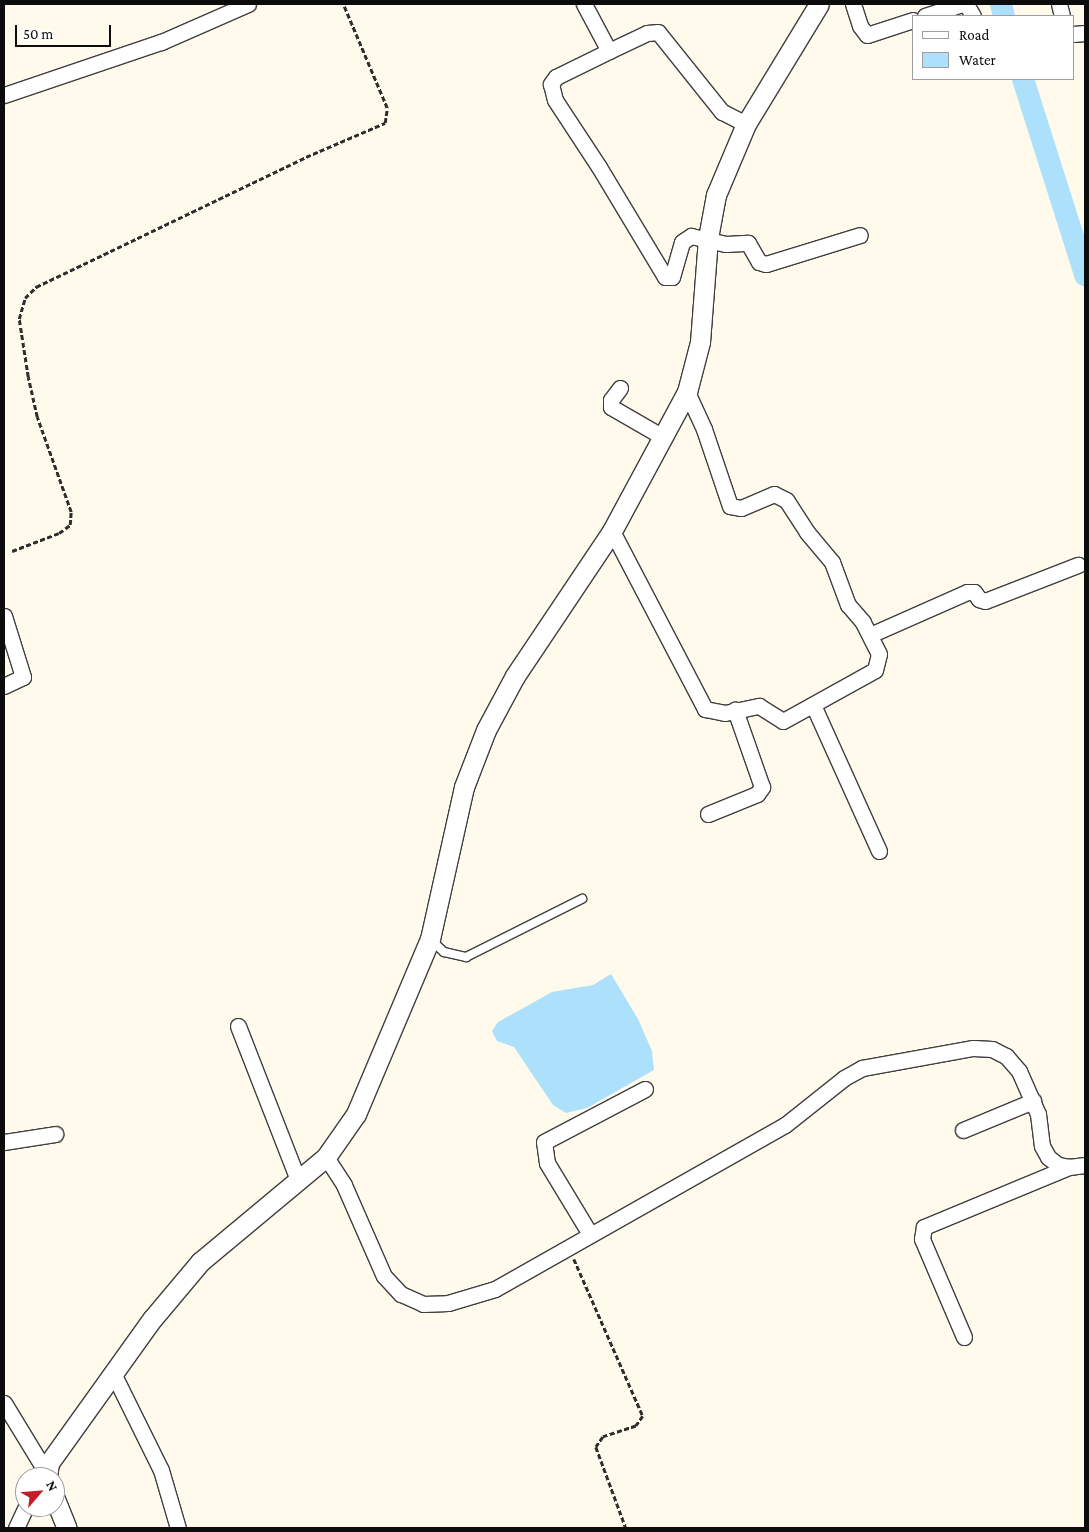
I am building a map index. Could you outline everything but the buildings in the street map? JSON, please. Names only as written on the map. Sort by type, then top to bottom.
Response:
[{"type":"street","points":[[4,95],[161,42],[248,4]]},
{"type":"street","points":[[584,4],[609,51]]},
{"type":"street","points":[[48,1467],[153,1318],[200,1262],[326,1157],[356,1114],[430,939],[464,786],[486,730],[515,676],[612,531],[687,392],[700,342],[708,238],[716,194],[746,124],[819,4]]},
{"type":"street","points":[[853,4],[860,26],[867,35],[912,20]]},
{"type":"street","points":[[928,15],[961,4]]},
{"type":"street","points":[[966,4],[972,15]]},
{"type":"street","points":[[746,124],[722,112],[658,32],[647,33],[556,77],[551,91],[599,167],[662,275],[669,278],[674,273],[684,239],[691,236],[708,238],[726,244],[748,243],[759,262],[766,264],[860,235]]},
{"type":"street","points":[[620,388],[611,400],[611,406],[663,437]]},
{"type":"street","points":[[612,531],[698,700],[713,712],[759,706],[783,722],[814,707],[875,670],[879,654],[870,635],[848,605],[832,562],[807,532],[786,500],[774,494],[741,508],[730,506],[704,429],[687,392]]},
{"type":"street","points":[[870,635],[967,592],[974,592],[979,599],[985,601],[1078,566]]},
{"type":"street","points":[[4,616],[23,677],[4,686]]},
{"type":"street","points":[[814,707],[879,851]]},
{"type":"street","points":[[708,814],[757,794],[762,787],[736,710]]},
{"type":"street","points":[[238,1026],[298,1180]]},
{"type":"street","points":[[326,1157],[344,1184],[384,1276],[402,1294],[423,1304],[448,1303],[496,1289],[785,1125],[844,1078],[862,1068],[973,1048],[992,1049],[1006,1056],[1019,1071],[1033,1101],[1042,1146],[1048,1157],[1058,1165],[1069,1167]]},
{"type":"street","points":[[590,1234],[547,1163],[542,1150],[544,1142],[645,1089]]},
{"type":"street","points":[[963,1130],[1033,1101]]},
{"type":"street","points":[[4,1142],[55,1134]]},
{"type":"street","points":[[964,1336],[922,1239],[924,1227],[1069,1167],[1085,1165]]},
{"type":"street","points":[[114,1373],[161,1470],[178,1528]]},
{"type":"street","points":[[4,1403],[40,1467]]},
{"type":"lane","points":[[430,939],[444,952],[466,957],[582,899]]},
{"type":"path","points":[[12,551],[59,534],[70,525],[71,512],[37,417],[28,377],[19,319],[25,298],[45,283],[306,157],[385,123],[386,108],[343,4]]},
{"type":"path","points":[[569,1247],[643,1416],[636,1426],[603,1438],[596,1447],[626,1528]]},
{"type":"water","points":[[611,974],[638,1019],[652,1051],[654,1070],[587,1108],[566,1113],[553,1105],[514,1047],[497,1041],[492,1031],[498,1022],[552,992],[593,985]]},
{"type":"waterway","points":[[1001,4],[1004,15]]},
{"type":"waterway","points":[[1023,80],[1085,275]]}]
